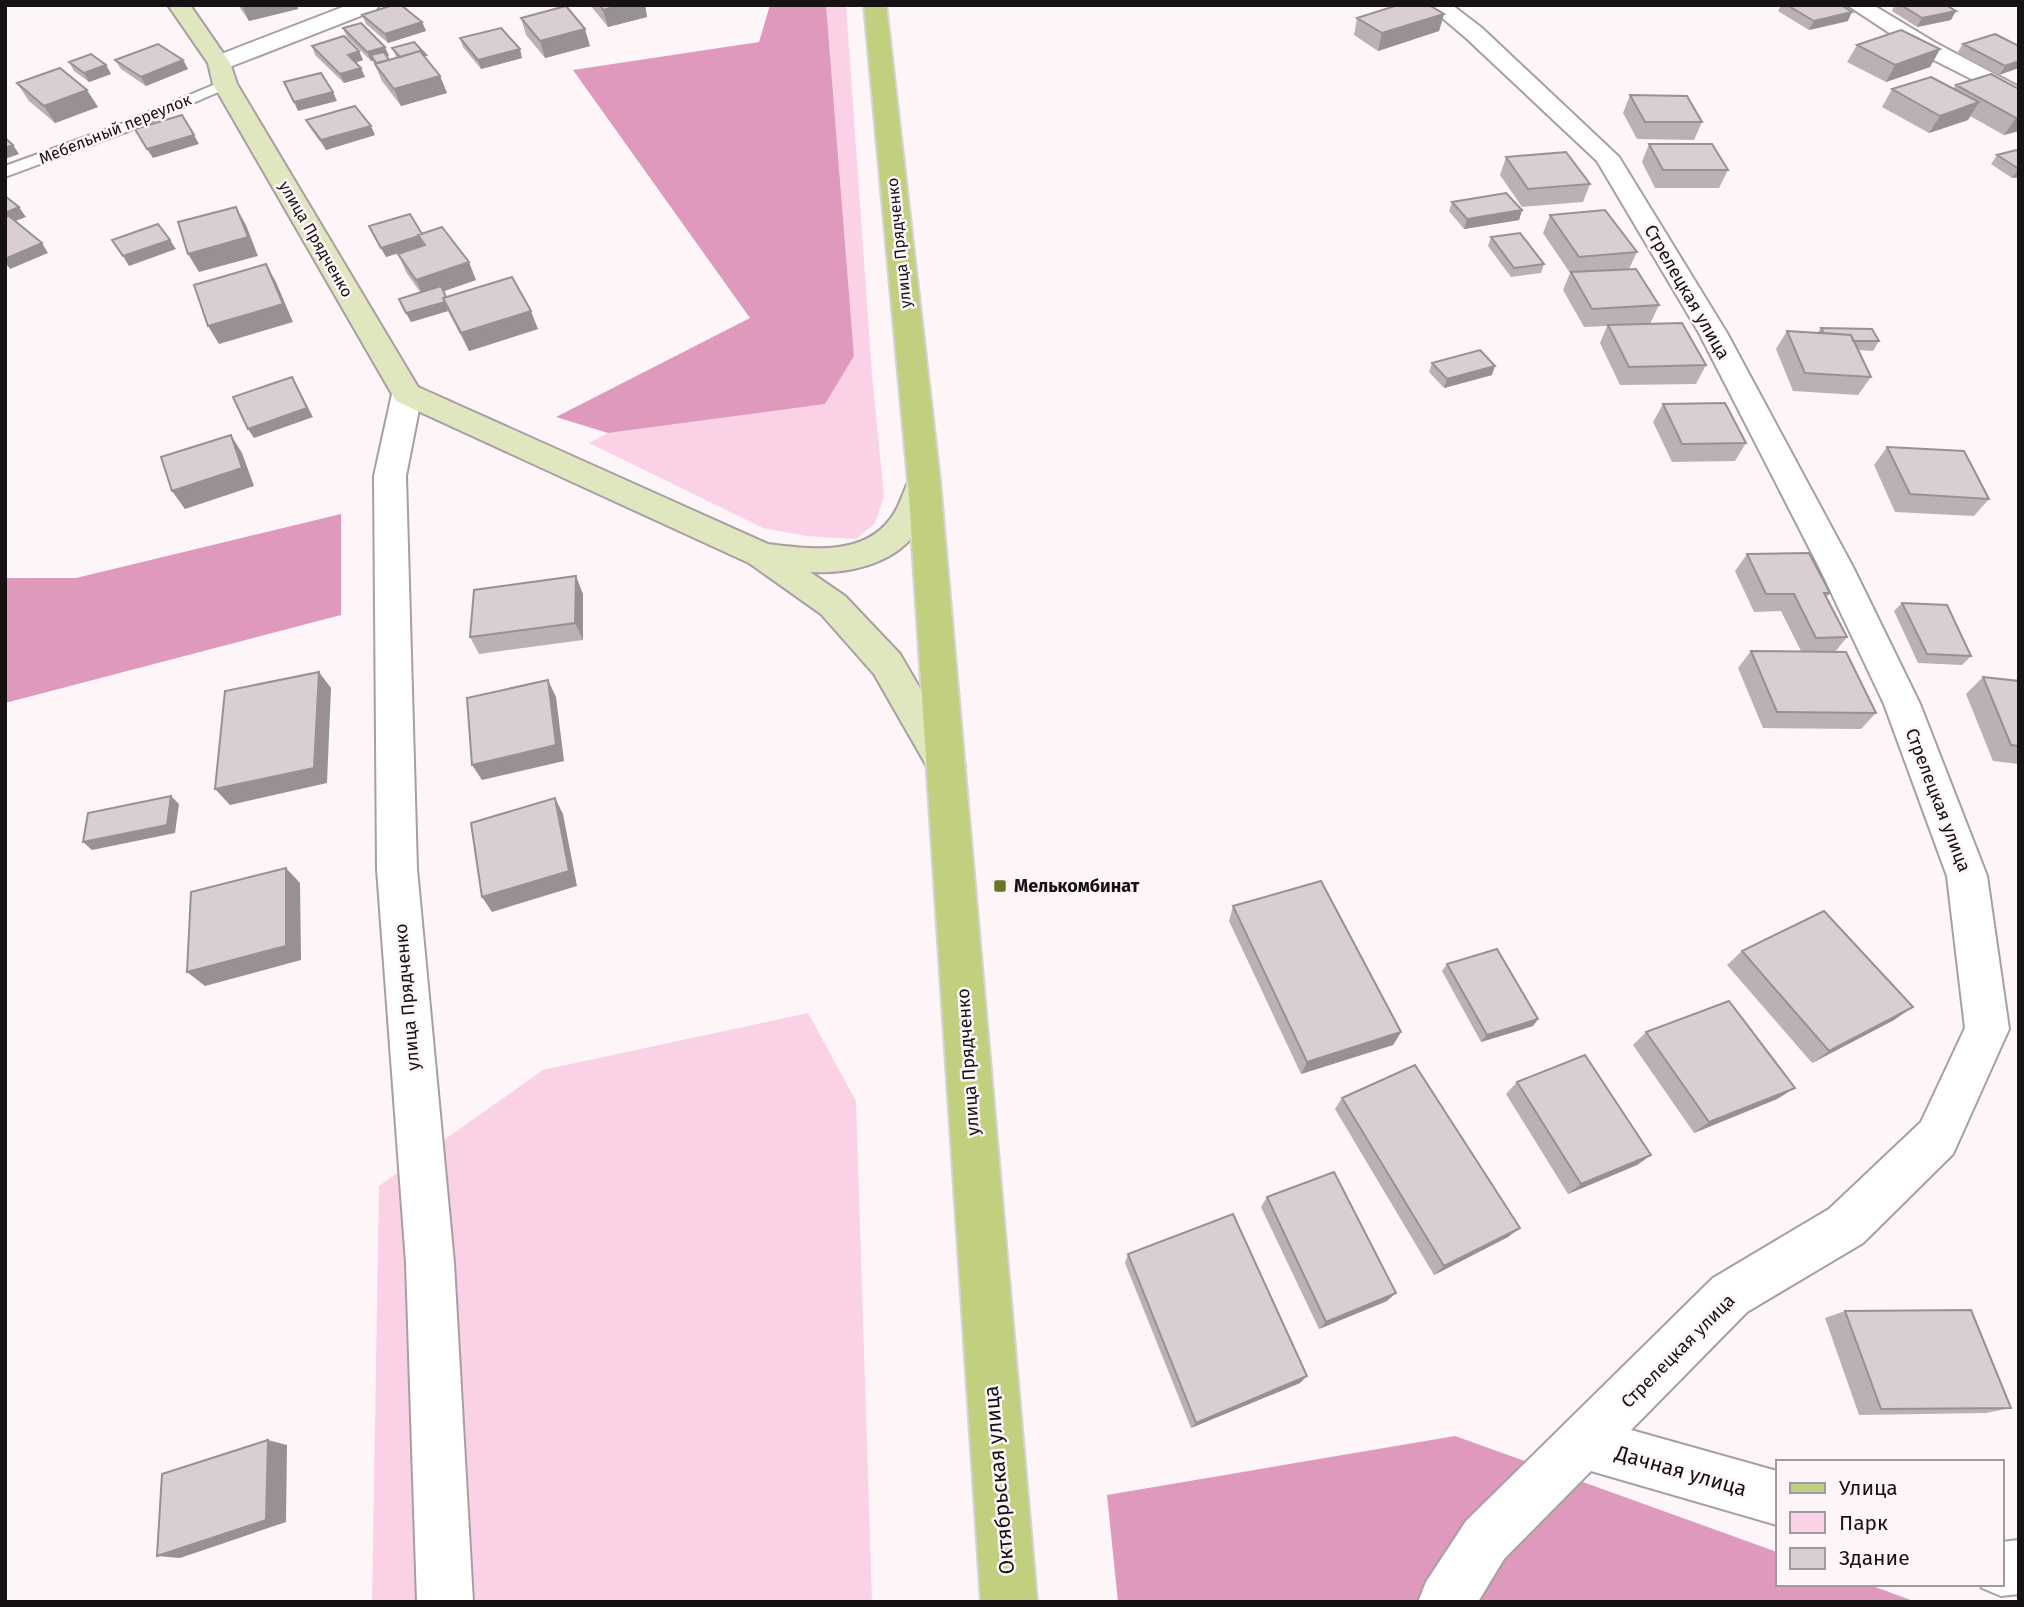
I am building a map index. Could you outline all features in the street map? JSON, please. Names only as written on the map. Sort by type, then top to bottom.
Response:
[{"type":"main road","name":"улица Прядченко","points":[[875,5],[923,481],[989,1358]]},
{"type":"main road","name":"Октябрьская улица","points":[[989,1358],[1009,1602]]},
{"type":"street","name":"улица Прядченко","points":[[179,5],[222,74],[407,394],[761,555],[833,605],[887,664],[946,766]]},
{"type":"street","points":[[222,74],[368,5]]},
{"type":"street","name":"Стрелецкая улица","points":[[1438,5],[1474,33],[1607,157],[1713,333],[1837,569],[1902,704],[1967,876],[1987,1029],[1937,1138],[1846,1226],[1730,1295],[1586,1443],[1485,1540],[1446,1602]]},
{"type":"street","points":[[1858,5],[1928,48],[2019,96]]},
{"type":"street","name":"улица Прядченко","points":[[407,394],[390,476],[397,869],[430,1263],[445,1602]]},
{"type":"street","name":"улица Прядченко","points":[[761,555],[822,563],[864,555],[901,529],[923,481]]},
{"type":"street","name":"Дачная улица","points":[[1586,1443],[1776,1498]]},
{"type":"lane","name":"Мебельный переулок","points":[[5,172],[121,129],[222,74]]},
{"type":"green space","points":[[826,5],[846,5],[872,375],[884,496],[875,523],[856,539],[806,536],[763,528],[589,443],[608,433],[825,404],[854,356]]},
{"type":"green space","points":[[808,1013],[856,1101],[872,1602],[372,1602],[379,1186],[543,1070]]},
{"type":"shaded area","points":[[770,5],[826,5],[854,356],[825,404],[608,433],[556,417],[750,318],[573,70],[759,42]]},
{"type":"shaded area","points":[[341,514],[341,615],[5,703],[5,578],[76,578]]},
{"type":"shaded area","points":[[1455,1436],[1776,1552],[1776,1586],[1872,1586],[1916,1602],[1118,1602],[1107,1495]]},
{"type":"building","points":[[401,5],[422,22],[385,34],[362,15]]},
{"type":"building","points":[[600,5],[621,5],[603,10]]},
{"type":"building","points":[[1398,5],[1429,5],[1444,14],[1382,33],[1357,18]]},
{"type":"building","points":[[1787,5],[1841,5],[1852,12],[1814,21]]},
{"type":"building","points":[[1901,5],[1946,5],[1956,11],[1922,18]]},
{"type":"building","points":[[566,6],[585,29],[540,41],[521,18]]},
{"type":"building","points":[[361,23],[385,47],[367,52],[343,28]]},
{"type":"building","points":[[501,28],[520,49],[478,60],[460,38]]},
{"type":"building","points":[[1901,30],[1940,49],[1895,65],[1857,45]]},
{"type":"building","points":[[1995,34],[2019,46],[2019,61],[2005,66],[1963,44]]},
{"type":"building","points":[[344,36],[359,51],[348,55],[361,68],[340,74],[312,46]]},
{"type":"building","points":[[414,42],[426,55],[420,51],[400,57],[392,48]]},
{"type":"building","points":[[158,44],[183,60],[141,77],[115,60]]},
{"type":"building","points":[[420,51],[440,76],[394,89],[375,64]]},
{"type":"building","points":[[384,52],[389,60],[376,63],[371,55]]},
{"type":"building","points":[[91,54],[106,65],[84,73],[69,62]]},
{"type":"building","points":[[60,68],[87,90],[44,106],[17,83]]},
{"type":"building","points":[[321,73],[333,92],[294,102],[284,82]]},
{"type":"building","points":[[1991,74],[2019,89],[2019,117],[2016,118],[1956,85]]},
{"type":"building","points":[[1931,77],[1979,102],[1940,116],[1892,89]]},
{"type":"building","points":[[1630,95],[1687,96],[1702,122],[1645,122]]},
{"type":"building","points":[[355,106],[371,126],[321,140],[306,120]]},
{"type":"building","points":[[182,115],[194,135],[147,149],[135,129]]},
{"type":"building","points":[[5,138],[13,145],[5,148]]},
{"type":"building","points":[[1649,144],[1712,144],[1728,170],[1663,170]]},
{"type":"building","points":[[2016,150],[2019,152],[2019,169],[1997,155]]},
{"type":"building","points":[[1566,152],[1590,184],[1528,189],[1506,157]]},
{"type":"building","points":[[1506,193],[1522,210],[1467,219],[1452,202]]},
{"type":"building","points":[[5,196],[19,207],[5,213]]},
{"type":"building","points":[[236,207],[248,237],[188,254],[178,222]]},
{"type":"building","points":[[1605,210],[1637,252],[1579,257],[1550,215]]},
{"type":"building","points":[[410,214],[422,234],[381,248],[369,226]]},
{"type":"building","points":[[9,216],[42,243],[5,259],[5,217]]},
{"type":"building","points":[[158,224],[170,240],[123,256],[112,240]]},
{"type":"building","points":[[442,227],[469,262],[416,280],[398,254],[425,245],[418,235]]},
{"type":"building","points":[[1520,233],[1544,264],[1514,268],[1491,237]]},
{"type":"building","points":[[266,264],[283,304],[208,326],[194,285]]},
{"type":"building","points":[[1636,269],[1659,305],[1592,309],[1571,272]]},
{"type":"building","points":[[512,277],[531,311],[461,333],[443,298]]},
{"type":"building","points":[[441,286],[446,297],[443,298],[445,302],[406,313],[399,299]]},
{"type":"building","points":[[1682,323],[1706,365],[1629,367],[1608,325]]},
{"type":"building","points":[[1821,328],[1872,329],[1879,341],[1853,341],[1851,335],[1824,333]]},
{"type":"building","points":[[1787,331],[1851,335],[1871,377],[1805,373]]},
{"type":"building","points":[[1480,350],[1495,366],[1447,379],[1432,363]]},
{"type":"building","points":[[292,377],[307,408],[248,429],[233,397]]},
{"type":"building","points":[[1725,403],[1746,443],[1682,444],[1663,404]]},
{"type":"building","points":[[231,435],[242,468],[172,491],[161,457]]},
{"type":"building","points":[[1887,447],[1964,451],[1989,499],[1910,494]]},
{"type":"building","points":[[1809,553],[1830,593],[1824,593],[1847,637],[1816,638],[1794,594],[1766,594],[1747,554]]},
{"type":"building","points":[[576,576],[575,623],[470,637],[474,590]]},
{"type":"building","points":[[1902,603],[1947,605],[1971,656],[1927,654]]},
{"type":"building","points":[[1751,651],[1846,652],[1876,713],[1777,712]]},
{"type":"building","points":[[319,672],[314,768],[215,789],[225,691]]},
{"type":"building","points":[[1983,677],[2019,681],[2019,746],[2011,745]]},
{"type":"building","points":[[548,680],[556,745],[472,765],[467,698]]},
{"type":"building","points":[[171,796],[167,825],[83,842],[88,813]]},
{"type":"building","points":[[555,798],[569,871],[482,897],[471,823]]},
{"type":"building","points":[[286,868],[286,946],[187,972],[191,892]]},
{"type":"building","points":[[1321,881],[1401,1032],[1307,1062],[1233,906]]},
{"type":"building","points":[[1824,911],[1913,1007],[1829,1051],[1742,951]]},
{"type":"building","points":[[1497,949],[1538,1019],[1487,1035],[1447,964]]},
{"type":"building","points":[[1729,1001],[1795,1088],[1709,1122],[1646,1032]]},
{"type":"building","points":[[1585,1055],[1651,1155],[1581,1184],[1517,1082]]},
{"type":"building","points":[[1415,1065],[1520,1228],[1444,1266],[1342,1098]]},
{"type":"building","points":[[1334,1172],[1396,1293],[1326,1322],[1267,1197]]},
{"type":"building","points":[[1233,1214],[1307,1376],[1196,1423],[1128,1254]]},
{"type":"building","points":[[1971,1310],[2011,1408],[1881,1409],[1845,1311]]},
{"type":"building","points":[[268,1440],[266,1520],[157,1556],[162,1474]]},
{"type":"place","name":"Мелькомбинат","points":[[1000,886]]}]
